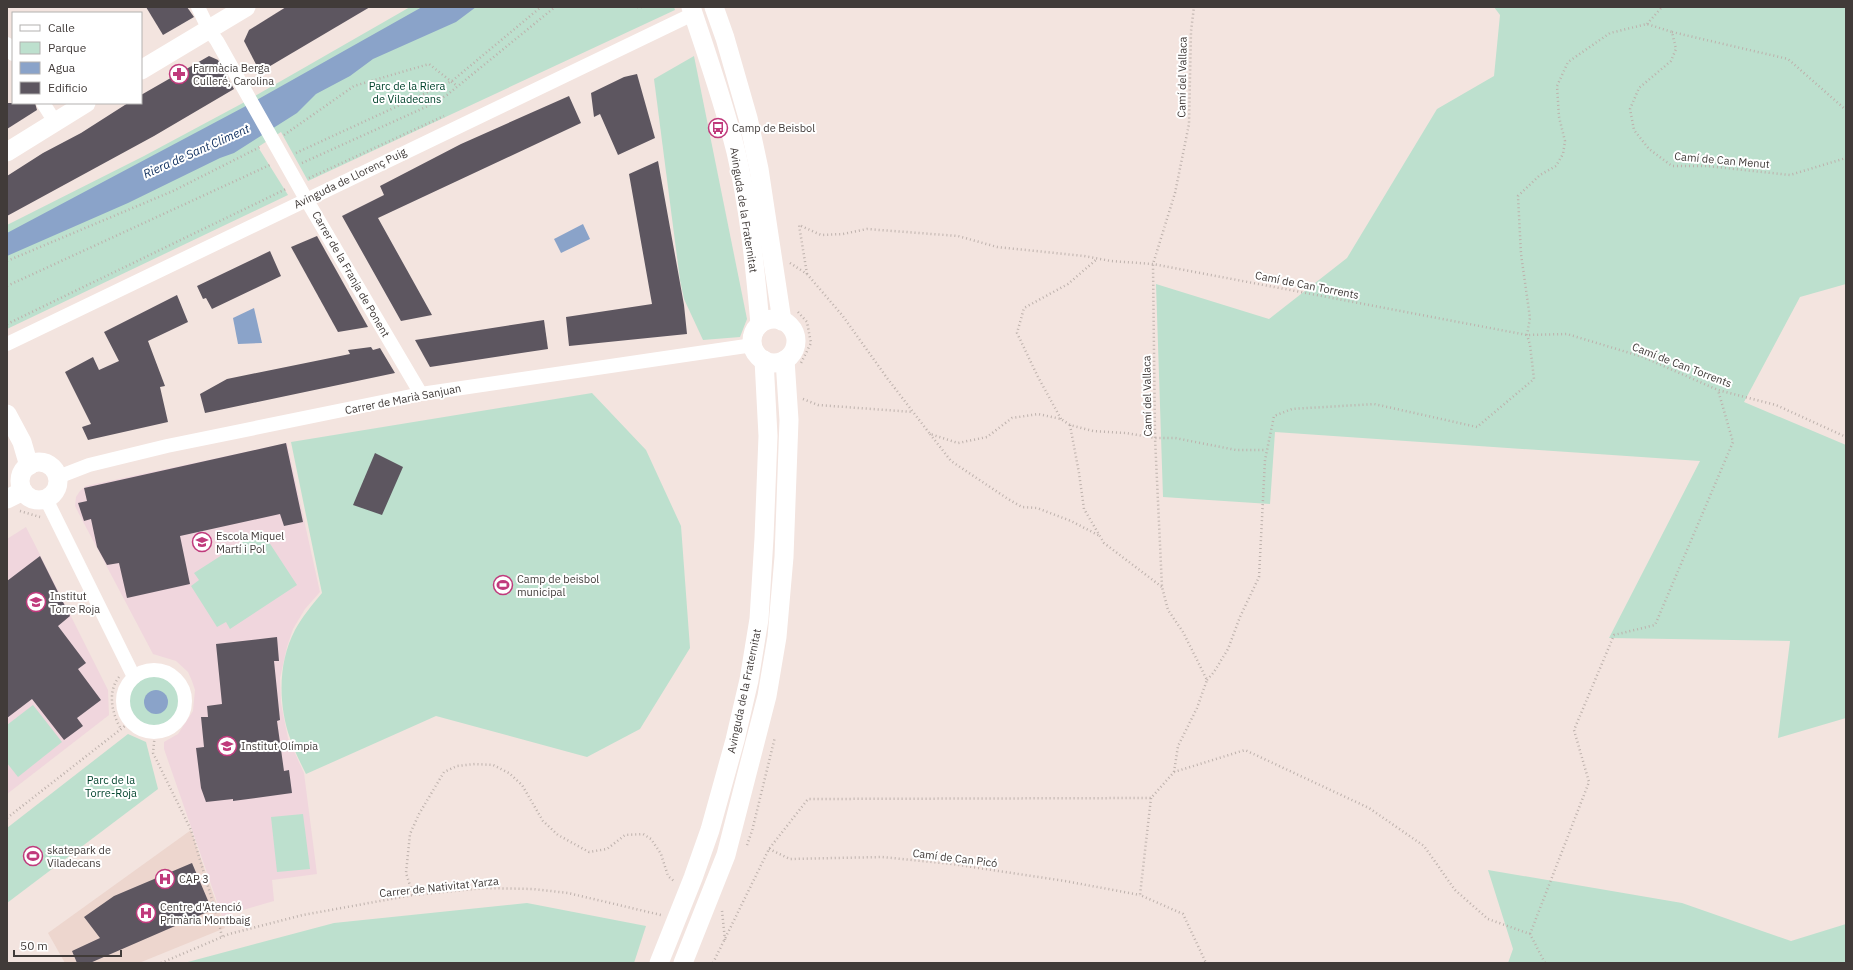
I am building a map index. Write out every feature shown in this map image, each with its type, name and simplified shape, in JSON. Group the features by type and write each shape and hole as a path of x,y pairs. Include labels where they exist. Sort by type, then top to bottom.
{"street":[{"name":"Carrer de la Franja de Ponent","path":"198,7 209,30 217,41 249,98 287,160 306,199 421,394"},
{"path":"142,69 246,7"},
{"name":"Avinguda de la Fraternitat","path":"714,7 725,38 748,118 759,168 782,321"},
{"name":"Avinguda de la Fraternitat","path":"692,11 725,111 736,154 752,246 760,324"},
{"name":"Avinguda de Llorenç Puig","path":"7,344 692,11"},
{"path":"44,104 55,122"},
{"path":"7,152 84,104"},
{"path":"771,319 782,321 791,327 796,339 792,352 791,364 774,363 758,353 753,334 760,324 771,319"},
{"name":"Avinguda de la Fraternitat","path":"658,963 687,894 710,830 735,740 749,680 759,619 768,436 758,353"},
{"name":"Carrer de Marià Sanjuan","path":"58,477 89,465 167,446 421,394 758,353"},
{"name":"Avinguda de la Fraternitat","path":"683,963 726,855 753,754 771,674 779,615 788,485 791,364"},
{"path":"7,414 22,442 29,466"},
{"path":"40,462 46,464 55,471 58,477 58,482 54,492 46,499 36,500 26,495 15,500 22,474 29,466 40,462"},
{"path":"46,499 134,677"},
{"path":"149,671 165,672 174,677 181,685 185,696 185,706 182,717 170,728 155,733 137,728 130,722 125,713 123,704 124,694 134,677 149,671"}],"path":[{"path":"7,286 287,160 452,81 541,7"},
{"path":"287,160 428,106 447,95 555,7"},
{"path":"637,7 644,7"},
{"name":"Camí del Vallaca","path":"1194,7 1191,31 1190,124 1175,193 1153,264 1155,438 1162,587 1168,610 1183,632 1207,680"},
{"path":"1647,24 1662,7"},
{"path":"1174,772 1178,746 1197,708 1207,680 1214,672 1228,649 1240,617 1259,577 1266,450 1274,416 1292,409 1374,404 1477,427 1534,378 1530,345 1527,335 1530,318 1521,254 1518,196 1540,175 1556,166 1563,154 1565,141 1559,117 1557,86 1568,62 1610,33 1647,24 1672,32 1788,59 1846,110"},
{"name":"Camí de Can Menut","path":"1672,32 1676,48 1671,61 1639,88 1630,108 1634,130 1649,149 1672,166 1707,166 1790,174 1846,158"},
{"path":"278,138 354,86 429,64 457,86"},
{"path":"7,261 173,191 264,145"},
{"path":"7,324 298,183"},
{"name":"Camí de Can Torrents","path":"807,274 800,225 821,235 843,234 867,229 958,236 997,247 1153,264 1527,335 1567,334 1643,357 1718,390 1776,405 1846,437"},
{"path":"1097,259 1068,284 1024,308 1017,333 1037,374 1062,419 1070,425 1093,431 1126,433 1155,438 1174,438 1236,450 1266,450"},
{"path":"786,261 807,274 842,315 913,412 951,460 1022,507 1037,508 1071,521 1100,536"},
{"path":"791,364 805,358 811,343 807,322 797,308"},
{"path":"1530,934 1589,782 1574,730 1614,635 1655,625 1733,442 1718,390"},
{"path":"800,395 803,399 818,405 913,412"},
{"path":"930,434 958,443 987,437 1012,418 1038,414 1062,419"},
{"path":"1070,425 1084,509 1104,543 1162,587"},
{"path":"15,500 20,511 43,518"},
{"path":"7,818 130,722"},
{"path":"155,733 153,753 191,830 222,937"},
{"path":"1140,895 1151,798 1174,772 1245,750 1369,808 1424,846 1455,890 1488,919 1530,934 1544,962"},
{"path":"413,895 406,873 410,834 419,814 444,772 457,766 475,764 493,765 509,773 522,785 543,821 558,835 589,852 607,849 625,835 643,834 651,840 661,854 668,876 687,894"},
{"path":"713,963 769,849 808,799 1151,798"},
{"name":"Camí de Can Picó","path":"769,849 790,858 882,857 952,864 1065,881 1140,895 1183,914 1206,963"},
{"name":"Carrer de Nativitat Yarza","path":"161,963 222,937 303,915 413,895 484,888 533,888 568,893 677,918"},
{"path":"722,908 725,940"}],"shaded area":[{"path":"287,443 320,592 305,609 293,629 280,678 281,703 288,738 304,773 317,874 272,880 274,901 222,916 164,749 164,742 178,734 193,711 195,690 192,681 188,672 176,661 153,654 75,506 76,497 86,486"},
{"name":"Institut Torre Roja","path":"26,527 108,690 109,715 7,794 7,539"},
{"name":"CAP 3","path":"191,830 225,928 139,963 65,963 48,933"}],"green space":[{"name":"Parc de la Riera de Viladecans","path":"410,7 674,7 675,10 308,181 281,132 258,147 288,195 7,329 7,225 144,156 241,104"},
{"path":"1494,7 1846,7 1846,284 1800,297 1744,402 1846,445 1846,718 1778,738 1790,641 1609,638 1700,461 1275,432 1270,504 1163,497 1156,284 1269,319 1347,258 1437,109 1494,76 1500,15"},
{"path":"694,56 747,319 740,337 703,340 684,299 680,280 654,79"},
{"name":"Camp de beisbol municipal","path":"592,393 646,450 681,526 690,648 640,729 587,757 436,716 306,774 293,747 286,725 282,697 283,669 289,642 295,630 322,593 291,442"},
{"path":"261,530 297,585 230,629 226,622 217,627 191,586 199,580 194,573"},
{"path":"155,675 165,677 174,683 180,692 182,702 180,712 174,721 165,727 155,729 145,727 136,721 130,712 128,702 130,692 136,683 145,677"},
{"path":"33,705 62,742 18,777 7,763 7,725"},
{"name":"Parc de la Torre-Roja","path":"128,734 146,742 158,789 7,903 7,828"},
{"path":"303,814 310,869 277,872 271,817"},
{"path":"1488,870 1682,903 1791,941 1846,924 1846,963 1508,963 1513,949"},
{"path":"527,903 646,926 634,963 184,963 334,923"}],"water":[{"name":"Riera de Sant Climent","path":"422,7 476,7 456,22 373,59 350,76 316,94 297,113 234,153 220,158 128,203 7,256 7,233 244,107"},
{"path":"583,224 590,239 561,253 554,239"},
{"path":"254,308 262,343 238,344 233,318"},
{"path":"156,690 161,691 167,697 167,707 161,713 156,714 151,713 145,707 144,702 145,697 151,691"}],"building":[{"path":"146,7 187,7 194,17 163,35"},
{"path":"286,7 370,7 260,72 244,41 249,30"},
{"path":"209,56 218,60 234,89 154,136 7,216 7,176 43,153 81,133 126,104 142,104 142,94"},
{"path":"637,74 655,138 618,155 600,114 594,117 591,93 624,77"},
{"path":"569,96 581,123 378,218 432,315 401,321 342,216 384,195 380,186 461,144"},
{"path":"7,103 35,104 37,110 7,129"},
{"path":"658,161 684,305 687,334 569,346 566,317 652,304 629,174"},
{"path":"317,236 368,327 338,332 291,247"},
{"path":"270,251 281,276 212,309 206,298 203,299 197,286"},
{"path":"177,295 188,322 148,341 165,386 160,387 168,422 88,440 82,427 91,424 65,372 93,357 99,370 119,361 104,332"},
{"path":"544,320 548,349 430,367 415,340"},
{"path":"371,347 373,350 380,348 395,373 205,413 200,394 227,379 350,354 348,350"},
{"path":"286,443 303,522 284,526 280,514 180,536 190,584 127,598 119,563 107,565 97,547 91,519 84,521 78,503 87,501 84,488"},
{"path":"375,453 403,467 382,515 353,505"},
{"name":"Institut Torre Roja","path":"40,556 70,616 58,626 86,663 78,669 101,700 77,718 83,726 64,740 32,699 7,718 7,581"},
{"path":"277,637 279,661 274,661 280,720 277,721 284,771 289,770 292,793 233,801 233,799 206,802 201,788 196,748 204,747 201,717 208,717 207,706 222,704 216,644"},
{"name":"Centre d'Atenció Primària Montbaig","path":"192,863 212,910 90,963 77,963 72,951 100,938 84,917 114,896"}],"place":[{"name":"Farmàcia Berga Culleré, Carolina","path":"179,74"},
{"name":"Camp de Beisbol","path":"718,128"},
{"name":"Escola Miquel Martí i Pol","path":"202,542"},
{"name":"Camp de beisbol municipal","path":"503,585"},
{"name":"Institut Torre Roja","path":"36,602"},
{"name":"Institut Olímpia","path":"227,746"},
{"name":"skatepark de Viladecans","path":"33,856"},
{"name":"CAP 3","path":"165,879"},
{"name":"Centre d'Atenció Primària Montbaig","path":"146,913"}]}
